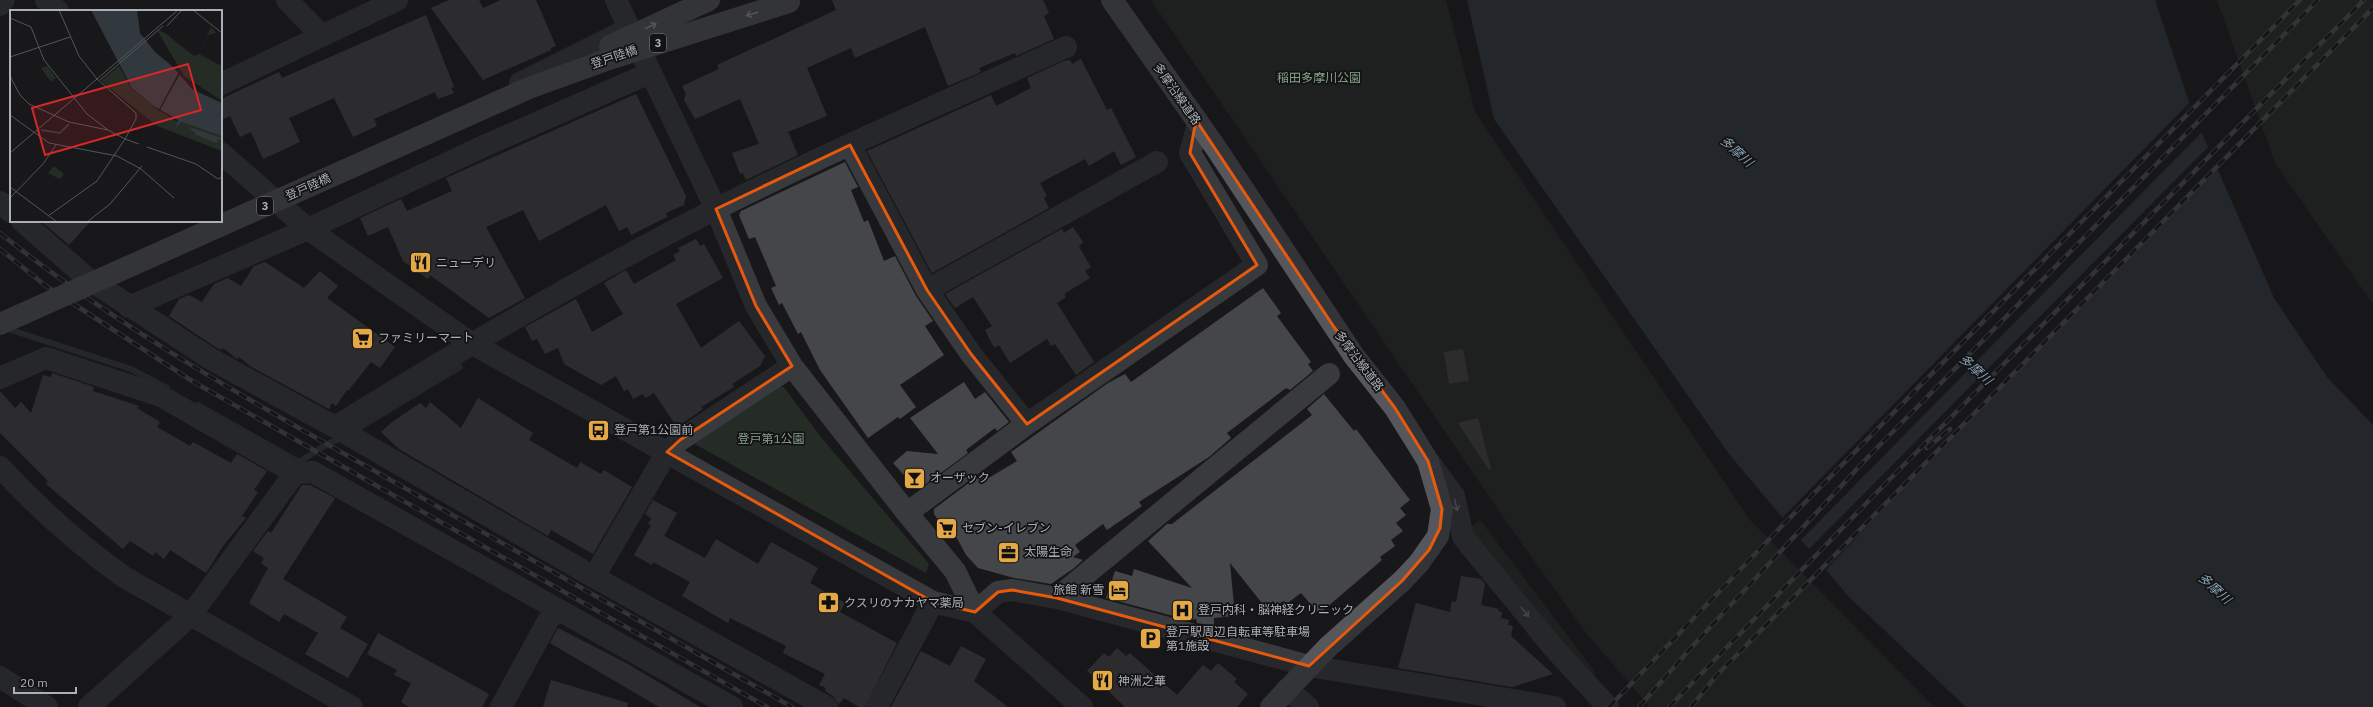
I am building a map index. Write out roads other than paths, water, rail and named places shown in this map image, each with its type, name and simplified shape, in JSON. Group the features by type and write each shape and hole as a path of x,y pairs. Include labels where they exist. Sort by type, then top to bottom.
{"main road":[{"name":"登戸陸橋","path":"0,324 529,88 597,52 709,0"},
{"name":"登戸陸橋","path":"529,88 609,59 792,0"},
{"name":"多摩沿線道路","path":"1112,0 1196,120 1334,327 1395,408 1428,461 1442,509 1440,528 1433,543 1402,581 1309,666 1286,689 1271,707"}],"street":[{"path":"0,5 4,0"},
{"path":"46,0 57,10"},
{"path":"287,0 322,36"},
{"path":"222,84 397,0"},
{"path":"616,0 716,209 756,306 792,366 907,513 955,571 975,612 1082,707"},
{"path":"222,220 273,198 532,77 629,28"},
{"path":"344,432 472,343 579,281 716,209 850,145 1066,47"},
{"path":"129,306 308,229 484,146 650,73"},
{"path":"907,513 1027,424 1257,265 1190,153 1197,128 1196,120"},
{"path":"850,145 926,290 971,354 1027,424"},
{"path":"222,154 308,229 472,343 933,602 975,612"},
{"path":"926,290 1157,162"},
{"path":"0,202 10,211"},
{"path":"23,222 87,278 210,358 344,432 594,577 827,707"},
{"path":"87,278 215,222"},
{"path":"0,378 46,358 161,396 295,473 313,472 732,707"},
{"path":"594,577 667,452 680,440 792,366"},
{"path":"1057,598 1329,374"},
{"path":"1428,461 1454,496 1463,537 1553,647 1608,707"},
{"path":"0,467 48,516 99,559 124,577 352,707"},
{"path":"89,707 190,616 295,473"},
{"path":"975,612 998,592 1012,590 1057,598 1309,666 1554,707"},
{"path":"877,707 933,602"},
{"path":"501,707 555,608"},
{"path":"0,677 47,707"},
{"path":"1286,689 1308,707"}],"water":[{"name":"多摩川","path":"1467,0 2155,0 2192,111 2274,298 2327,377 2373,425 2373,707 1966,707 1848,596 1729,454 1494,119"}],"waterway":[{"path":"5,328 131,369 167,388"},
{"path":"352,432 460,367"},
{"path":"198,405 299,462 329,443 343,438"}],"railway":[{"path":"1609,707 1778,530 2300,0"},
{"path":"1639,707 1689,650 1869,456 2318,0"},
{"path":"1669,707 1886,483 2364,0"},
{"path":"1691,707 1716,676 2373,8"},
{"path":"0,233 90,300 137,331 233,390 792,707"},
{"path":"0,249 46,286 192,381 767,707"},
{"path":"1927,448 1950,429"}],"place":[{"name":"ニューデリ","path":"421,263"},
{"name":"ファミリーマート","path":"362,338"},
{"name":"登戸第1公園前","path":"599,430"},
{"name":"オーザック","path":"915,478"},
{"name":"セブン-イレブン","path":"947,528"},
{"name":"太陽生命","path":"1009,552"},
{"name":"旅館 新雪","path":"1119,590"},
{"name":"クスリのナカヤマ薬局","path":"828,603"},
{"name":"登戸内科・脳神経クリニック","path":"1183,610"},
{"name":"登戸駅周辺自転車等駐車場 第1施設","path":"1151,639"},
{"name":"神洲之華","path":"1103,681"}],"park label":[{"name":"稲田多摩川公園","path":"1319,78"},
{"name":"登戸第1公園","path":"771,439"}]}
